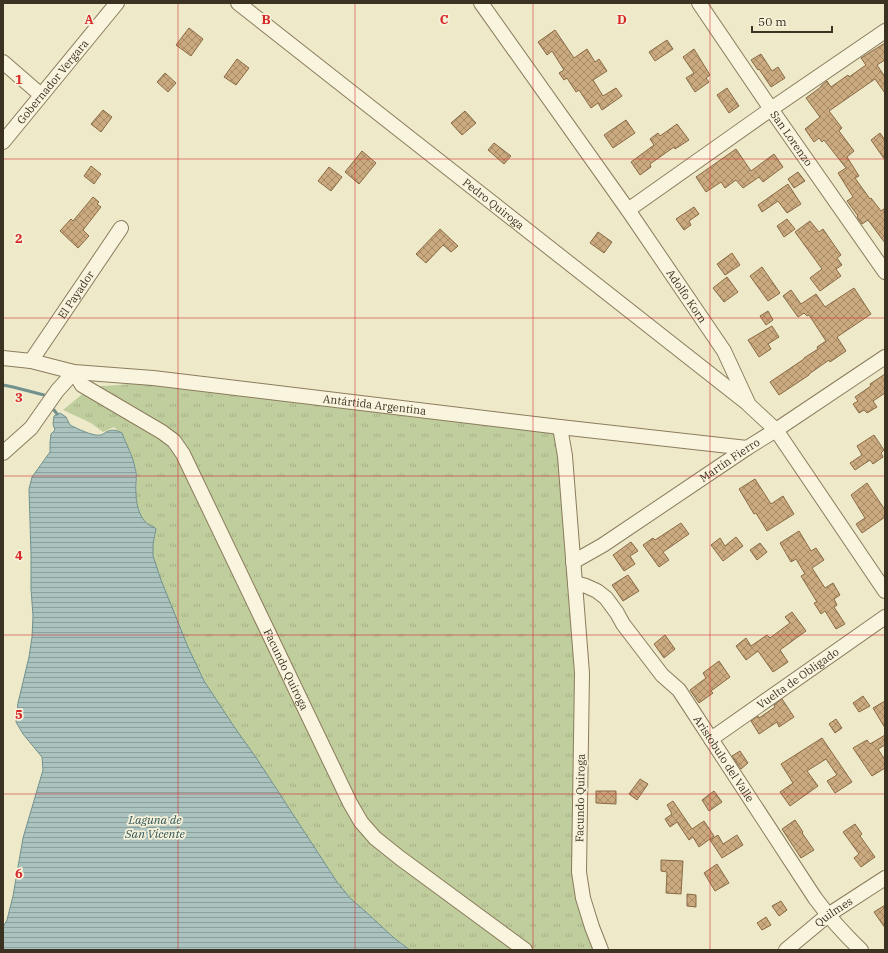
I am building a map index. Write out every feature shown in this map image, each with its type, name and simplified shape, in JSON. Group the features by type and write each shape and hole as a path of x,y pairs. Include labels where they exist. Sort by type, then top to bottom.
{"street":[{"name":"Gobernador Vergara","path":"3,142 117,3"},
{"name":"Pedro Quiroga","path":"238,3 749,405"},
{"name":"Adolfo Korn","path":"481,3 483,8 628,210 724,351 749,405 776,430 885,592"},
{"name":"San Lorenzo","path":"699,3 885,272"},
{"path":"628,210 885,31"},
{"path":"3,62 41,95"},
{"name":"El Payador","path":"31,361 121,228"},
{"name":"Martín Fierro","path":"573,562 603,545 885,357"},
{"name":"Antártida Argentina","path":"3,358 31,361 74,372 154,378 747,448"},
{"path":"3,453 31,428 57,391 74,372"},
{"name":"Facundo Quiroga","path":"74,372 82,385 162,432 174,441 183,454 350,803 361,822 375,838 400,858 525,950"},
{"name":"Facundo Quiroga","path":"560,427 565,456 582,673 579,872 583,898 601,950"},
{"name":"Aristobulo del Valle","path":"575,583 597,591 606,598 623,624 662,675 680,690 711,740 815,898 846,936 861,950"},
{"name":"Vuelta de Obligado","path":"711,740 885,617"},
{"name":"Quilmes","path":"786,950 828,915 885,878"}],"green space":[{"path":"154,384 560,427 573,562 579,872 601,950 410,950 394,938 350,898 337,882 204,681 188,647 153,556 153,544 156,532 154,527 146,522 138,509 136,498 136,471 123,436 114,427 103,432 91,423 63,410 91,387"}],"water":[{"name":"Laguna de San Vicente","path":"60,413 66,417 70,425 90,434 101,435 112,430 122,433 133,459 136,471 136,498 138,509 146,522 156,529 153,544 153,556 188,647 204,681 337,882 350,898 394,938 410,950 3,950 3,927 7,920 13,896 23,838 43,770 42,757 23,734 16,722 18,703 29,657 32,637 33,616 29,489 32,477 50,452 51,434 55,430 53,424 54,416"}],"building":[{"path":"189,28 203,39 191,56 176,45"},
{"path":"555,30 574,58 587,49 595,62 599,59 607,71 593,80 603,96 616,88 622,96 602,110 598,103 591,108 579,90 576,92 567,78 564,80 559,73 564,70 552,51 547,55 538,42"},
{"path":"667,40 673,49 655,61 649,52"},
{"path":"885,43 885,60 877,65 885,77 885,93 875,79 829,111 842,128 839,131 854,151 847,157 859,176 855,178 870,199 871,198 881,211 885,208 885,243 868,220 862,224 847,201 853,197 838,173 846,168 824,140 822,142 819,138 814,142 805,129 820,117 806,98 827,81 831,87 848,75 849,77 866,65 861,58"},
{"path":"694,49 710,75 706,78 709,82 695,92 686,78 694,73 683,57"},
{"path":"761,54 772,71 778,67 785,78 771,87 751,60"},
{"path":"237,59 249,68 236,85 224,77"},
{"path":"165,73 176,83 168,92 157,82"},
{"path":"727,88 739,106 729,113 717,95"},
{"path":"103,110 112,117 101,132 91,124"},
{"path":"465,111 476,123 462,135 451,123"},
{"path":"626,120 635,133 613,148 604,135"},
{"path":"677,124 689,140 675,149 674,147 650,164 651,167 640,175 631,162 654,145 650,139 658,133 660,136"},
{"path":"880,133 885,140 885,160 871,140"},
{"path":"494,143 511,156 504,164 488,150"},
{"path":"736,149 751,171 774,154 783,167 763,182 759,177 743,188 736,180 725,188 721,182 706,192 696,177"},
{"path":"362,151 376,163 359,184 345,172"},
{"path":"91,166 101,174 94,184 84,176"},
{"path":"329,167 342,177 331,191 318,181"},
{"path":"798,172 805,181 794,188 788,179"},
{"path":"788,184 801,204 787,213 778,201 762,212 758,205"},
{"path":"93,197 99,202 97,204 101,207 83,230 89,236 78,248 60,231 71,219 73,221"},
{"path":"694,207 699,214 689,221 691,225 684,230 676,219"},
{"path":"787,219 795,229 784,237 777,226"},
{"path":"810,221 819,232 823,229 841,255 837,258 842,265 836,269 841,276 820,291 810,278 822,269 795,232"},
{"path":"440,229 458,246 451,252 443,245 426,263 416,254"},
{"path":"598,232 612,242 604,253 590,243"},
{"path":"732,253 740,265 725,275 717,264"},
{"path":"762,267 780,293 768,301 750,276"},
{"path":"727,277 738,292 724,302 713,288"},
{"path":"854,288 871,314 837,337 846,351 830,362 829,360 779,395 770,382 818,349 817,347 826,341 809,315 807,316 804,313 798,317 783,296 791,290 801,304 816,294 825,307"},
{"path":"768,311 773,320 766,325 760,316"},
{"path":"772,326 779,337 768,344 771,349 759,357 748,340"},
{"path":"885,374 885,393 873,401 877,407 867,413 864,410 859,413 853,404 858,401 855,397"},
{"path":"874,435 884,450 881,453 883,457 873,464 870,460 855,470 850,463 862,455 857,446"},
{"path":"755,479 771,504 783,496 794,514 767,531 756,513 754,514 739,489"},
{"path":"867,483 885,510 885,517 862,533 856,524 865,518 851,495"},
{"path":"681,523 689,534 663,552 669,560 659,567 643,545 653,538 655,540"},
{"path":"799,531 811,551 816,548 824,560 812,568 825,588 833,583 840,595 834,599 837,605 834,607 845,624 836,629 825,611 821,614 814,603 817,602 801,576 805,574 796,559 791,562 780,543"},
{"path":"736,537 743,546 723,561 711,545 720,538 725,546"},
{"path":"631,542 638,551 630,556 635,564 624,571 613,555"},
{"path":"760,543 767,552 757,560 750,550"},
{"path":"628,575 639,591 623,601 612,585"},
{"path":"792,612 806,631 780,650 788,662 773,672 758,651 746,660 736,646 746,638 751,646 767,635 770,638 790,623 785,617"},
{"path":"665,635 675,649 664,658 654,644"},
{"path":"719,661 730,677 711,691 713,693 699,703 690,690 706,678 703,673"},
{"path":"863,696 870,706 859,712 853,703"},
{"path":"782,699 794,717 779,727 777,722 759,734 751,721 758,716 759,718 775,707 774,705"},
{"path":"885,701 885,728 873,708"},
{"path":"836,719 842,728 835,733 829,724"},
{"path":"885,735 885,745 878,749 885,760 885,768 872,776 853,748 867,740 870,744"},
{"path":"822,738 852,782 835,793 827,781 837,775 826,759 807,771 818,786 790,806 780,792 793,783 781,764"},
{"path":"740,751 748,763 741,769 732,756"},
{"path":"640,779 648,784 637,800 629,794"},
{"path":"596,791 616,791 616,804 596,803"},
{"path":"714,791 722,802 709,811 702,800"},
{"path":"673,801 692,829 704,821 714,836 699,847 693,837 689,840 677,822 670,827 665,819 672,814 667,805"},
{"path":"795,820 814,850 801,858 782,829"},
{"path":"855,824 862,834 860,836 875,857 861,867 854,858 859,854 843,832"},
{"path":"718,835 723,844 737,835 743,845 722,858 710,840"},
{"path":"661,860 683,861 681,894 666,893 667,872 661,871"},
{"path":"717,864 729,883 715,891 704,873"},
{"path":"687,894 696,895 696,907 687,906"},
{"path":"781,901 787,910 779,916 772,906"},
{"path":"885,905 885,928 874,912"},
{"path":"766,917 771,925 762,930 757,923"}],"waterway":[{"path":"3,385 44,395"},
{"path":"54,410 57,414"}]}
